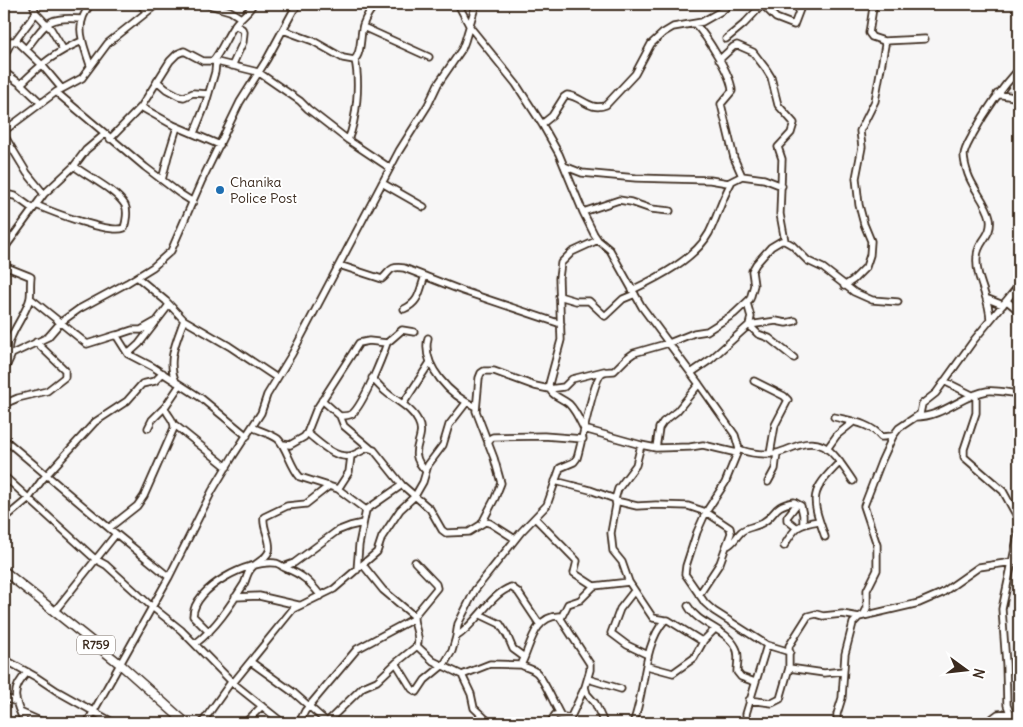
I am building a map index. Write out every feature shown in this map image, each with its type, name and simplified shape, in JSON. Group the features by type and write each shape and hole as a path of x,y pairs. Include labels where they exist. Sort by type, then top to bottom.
{"main road":[{"name":"R759","path":"4,571 120,664 186,723"}],"street":[{"path":"34,4 36,13 56,37 63,49"},
{"path":"90,65 82,41 81,19 91,4"},
{"path":"140,4 146,11"},
{"path":"4,131 59,90 77,82 108,42 157,4"},
{"path":"206,4 224,8 241,18"},
{"path":"194,133 205,106 215,72 214,62 235,25 249,11 253,4"},
{"path":"4,371 12,354 48,338 61,322 79,309 105,296 153,267 171,251 202,180 240,102 296,7 289,4"},
{"path":"348,140 355,117 358,74 356,60 363,27 369,12 376,4"},
{"path":"458,4 462,15 470,27 516,84 560,154 583,212 598,240 610,250 642,307 735,435 738,451 725,483 706,512 697,532 686,566 686,574 705,603 714,611 767,645 790,652"},
{"path":"87,723 169,577 226,466 252,427 390,168 428,105 438,84 462,49 476,4"},
{"path":"542,124 552,116 567,95 590,105 600,107 606,105 635,74 651,44 663,33 673,27 695,24 707,19 729,4"},
{"path":"726,39 744,24 762,4 776,18 794,25 802,4"},
{"path":"875,4 869,33 872,37 884,41 925,39"},
{"path":"4,56 10,43 15,41 36,13"},
{"path":"26,49 45,24 58,18 81,19"},
{"path":"695,24 711,45 732,85 732,91 721,104 734,158 742,176"},
{"path":"232,66 244,36 242,29 235,25"},
{"path":"363,27 429,57"},
{"path":"283,30 312,41 343,58 356,60"},
{"path":"15,41 41,64 59,90 108,136 162,180 193,202"},
{"path":"20,84 41,64 63,49 82,41"},
{"path":"844,286 853,280 866,266 870,255 871,241 859,204 856,178 862,147 860,130 878,92 884,41"},
{"path":"719,60 737,45 753,52 771,76 778,105 794,123 791,133 778,147 782,158 780,214 785,241"},
{"path":"5,245 44,194 74,166 86,150 108,136 141,107 170,61 180,52 186,51 203,60 258,72 300,101 348,140 390,168"},
{"path":"990,320 988,299 978,276 976,255 988,235 990,220 988,212 968,176 964,154 997,94 1019,68"},
{"path":"4,72 41,103"},
{"path":"157,81 166,89 179,96 184,97 193,93 208,94"},
{"path":"997,94 1019,98"},
{"path":"141,107 177,127 220,145"},
{"path":"162,180 177,127"},
{"path":"4,135 27,174 44,194"},
{"path":"4,194 14,196 35,207 77,220 115,229 124,228 126,209 123,203 113,193 74,166"},
{"path":"564,166 582,174 591,175 710,180 730,183"},
{"path":"559,296 576,301 589,301 606,316 633,292 660,277 683,260 706,238 730,183 742,176 764,179 782,186"},
{"path":"382,183 424,208"},
{"path":"583,212 619,200 651,209 670,211"},
{"path":"598,240 572,252 561,263 559,278 561,340 549,384 549,389 552,393 570,405 584,429 656,448 703,445 738,451 773,453 808,443 822,445 840,462 853,481"},
{"path":"322,400 340,416 344,426 370,448 402,485 430,509 442,530 446,533 469,532 482,523 501,484 476,407 479,378 484,371 494,371 535,386 549,389 564,387 572,379 614,371 634,353 670,344 694,333 715,327 747,303 753,290 752,271 756,264 776,243 785,241 792,245 808,261 822,268 844,286 872,300 898,302"},
{"path":"339,265 382,279 390,269 396,267 561,324"},
{"path":"4,266 31,278 30,298 12,338 8,352 10,360"},
{"path":"404,308 417,300 425,276"},
{"path":"136,277 155,291 184,320 229,346 277,378"},
{"path":"837,723 837,714 842,698 845,654 853,624 864,614 867,590 876,570 877,545 864,506 886,448 899,428 920,414 922,404 936,393 990,320 1019,285"},
{"path":"30,298 87,344 112,335 117,336 132,330 141,330 157,321"},
{"path":"988,299 1005,303 1019,311"},
{"path":"747,303 751,317 749,325"},
{"path":"128,354 139,344 169,304"},
{"path":"178,384 172,375 171,365 174,347 184,320"},
{"path":"691,373 710,360 749,325 776,321 786,323 795,321"},
{"path":"749,325 758,334 769,338 794,358"},
{"path":"340,416 348,416 353,413 364,397 387,343 402,330 414,332"},
{"path":"117,336 128,354 163,373 204,400 247,436"},
{"path":"428,338 425,348 429,364 443,382 466,403 476,407"},
{"path":"4,404 18,398 47,391 65,377 65,370 36,342"},
{"path":"282,444 290,444 304,437 316,410 359,342 387,343"},
{"path":"403,404 429,364"},
{"path":"396,663 412,689 417,692 425,680 442,666 452,651 458,624 475,590 515,539 547,505 560,468 574,462 583,439 584,429 598,381 604,372"},
{"path":"4,519 29,498 94,422 127,401 142,384 155,381 163,373"},
{"path":"372,378 387,393 403,404 418,421 421,435 416,446 416,452 420,465 426,471"},
{"path":"754,380 788,400 772,434 775,469 768,482"},
{"path":"944,381 974,395"},
{"path":"148,428 152,420 165,407 178,384"},
{"path":"656,448 659,428 662,422 677,411 699,384"},
{"path":"916,417 935,414 974,395 988,391 1019,394"},
{"path":"974,395 976,413 964,449 964,457 1004,491 1019,520"},
{"path":"202,723 232,682 282,621 298,605 334,589 377,552 382,537 400,510 415,496 423,482 431,460 442,445 449,425 466,403"},
{"path":"165,407 175,425 226,466"},
{"path":"834,417 852,423 864,424 881,437 893,436"},
{"path":"827,449 837,435 852,423"},
{"path":"108,528 125,517 141,500 170,440 175,425"},
{"path":"252,427 278,439 300,477 338,489 366,510"},
{"path":"307,433 326,448 342,455 351,456 370,448"},
{"path":"488,444 493,437 544,436 583,439"},
{"path":"4,439 108,528 169,577"},
{"path":"641,445 636,466 618,489 615,500 611,532 613,551 622,562 634,591 653,618 668,620 700,640 704,640"},
{"path":"338,489 349,472 351,456"},
{"path":"825,537 819,521 815,494 818,487 840,462"},
{"path":"4,476 95,559 106,565 180,630 232,682 283,723"},
{"path":"555,481 590,490 637,506 688,506 706,512 730,528 732,533 720,563 700,595"},
{"path":"357,570 362,523 366,510 402,485"},
{"path":"195,644 210,632 245,582 250,570 266,556 269,550 269,541 264,517 287,506 306,504 329,486"},
{"path":"727,546 743,531 764,522 776,508 792,503 797,504 803,510 803,523"},
{"path":"797,504 787,517 787,520 797,528"},
{"path":"535,518 577,561 574,573 594,586"},
{"path":"784,546 803,523 819,521"},
{"path":"283,566 294,563 337,531 362,523"},
{"path":"482,523 490,523 515,539"},
{"path":"1010,713 1006,705 1006,664 1002,608 1019,530"},
{"path":"54,612 116,534"},
{"path":"749,700 772,703 780,699 789,668 790,646 808,616 816,614 823,616 842,614 859,617 919,603 942,593 979,566 1019,561"},
{"path":"299,723 305,711 357,649 414,618 437,588 436,584 416,562"},
{"path":"210,632 193,616 197,602 209,590 238,570 256,564 275,563 301,574 308,579 321,596"},
{"path":"250,662 310,706 327,723 363,688 377,681 417,646 418,635 414,618 383,590 363,565"},
{"path":"561,618 568,604 580,600 594,586 629,582"},
{"path":"456,637 466,631 497,596 504,590 513,588 518,592 540,625"},
{"path":"634,591 620,609 611,633 627,645 648,655"},
{"path":"235,597 259,596 298,605"},
{"path":"688,606 692,613 716,629 736,647 738,655 737,672 739,676 755,682"},
{"path":"481,614 500,624 507,634 513,649 524,657"},
{"path":"522,665 529,643 540,625 556,616 561,618 587,658 590,670 588,679 569,721 555,715 550,723"},
{"path":"633,723 639,708 648,655 660,625 665,620"},
{"path":"647,666 673,673 694,658 704,640 716,629"},
{"path":"748,723 746,714 749,700 767,645"},
{"path":"417,646 433,661 462,675 471,694 474,708 490,723"},
{"path":"4,658 114,723"},
{"path":"462,675 490,664 522,665 536,672 542,678 561,716"},
{"path":"789,668 824,673 843,671"},
{"path":"25,723 14,696 17,684 28,672"},
{"path":"588,679 621,689"},
{"path":"585,688 587,694 595,703 604,723"},
{"path":"4,698 17,702"},
{"path":"245,723 262,706"},
{"path":"20,712 45,723"},
{"path":"986,723 998,714 1019,714"}],"place":[{"name":"Chanika Police Post","path":"220,190"}]}
